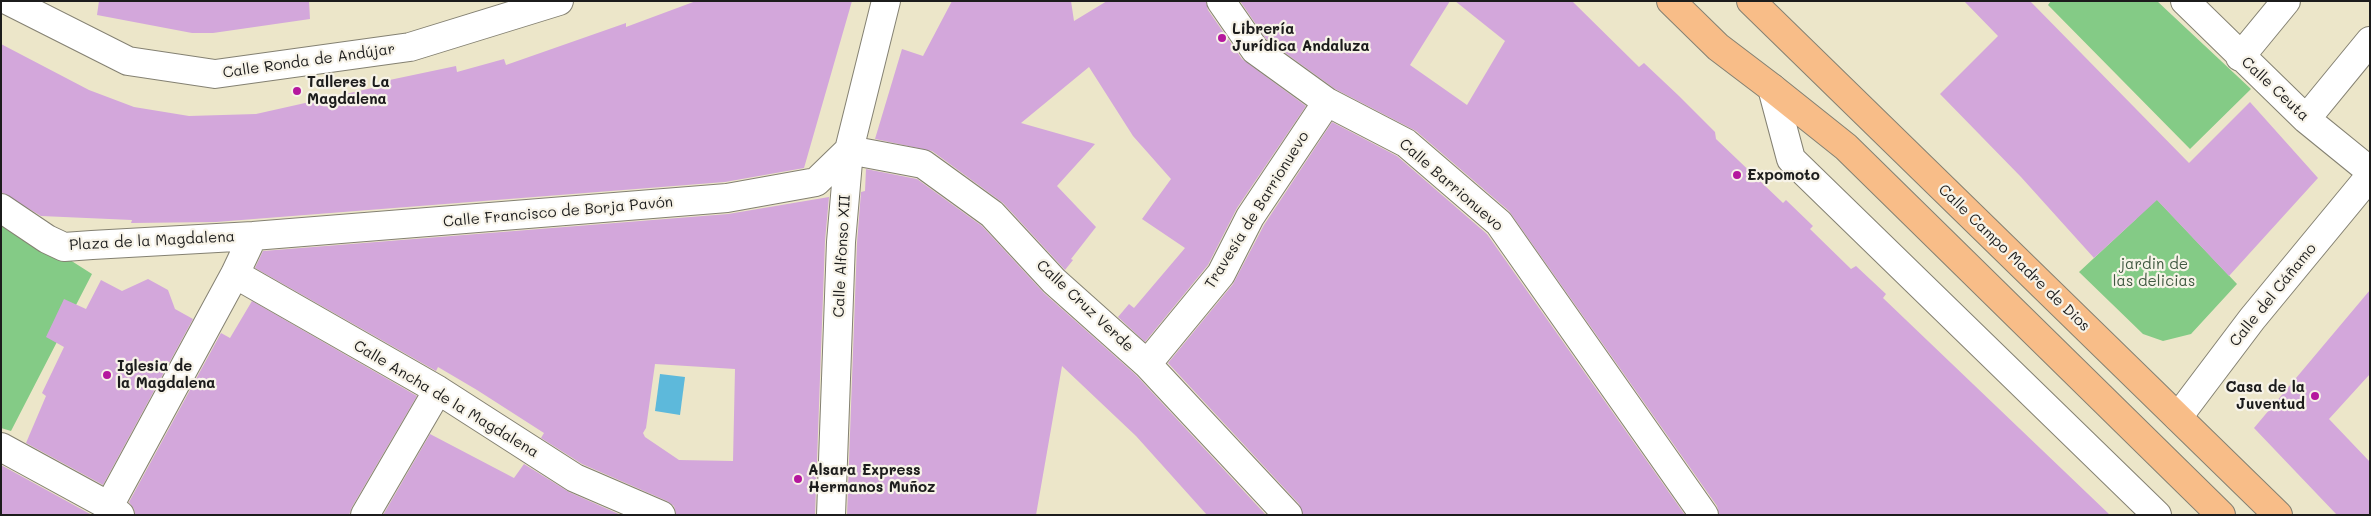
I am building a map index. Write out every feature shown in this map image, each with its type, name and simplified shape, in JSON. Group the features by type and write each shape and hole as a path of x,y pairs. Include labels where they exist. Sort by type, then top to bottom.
{"main road":[{"path":"1671,1 1718,48 1846,147 2221,515"},
{"name":"Calle Campo Madre de Dios","path":"1751,1 2278,515"}],"street":[{"name":"Calle Ronda de Andújar","path":"9,1 128,61 216,74 410,47 559,1"},
{"name":"Calle Alfonso XII","path":"831,515 841,242 849,150 886,1"},
{"name":"Calle Barrionuevo","path":"1221,1 1255,50 1327,102 1406,143 1499,223 1704,515"},
{"name":"Calle Ceuta","path":"2185,1 2240,57 2306,119 2370,171"},
{"path":"2240,57 2286,1"},
{"path":"2306,119 2370,41"},
{"path":"1772,88 1791,159 2157,515"},
{"name":"Travesía de Barrionuevo","path":"1147,364 1221,274 1250,216 1327,102"},
{"name":"Calle Francisco de Borja Pavón","path":"253,236 727,198 816,182 849,150"},
{"name":"Calle Cruz Verde","path":"849,150 923,164 992,214 1054,281 1147,364 1288,515"},
{"name":"Calle del Cáñamo","path":"2178,417 2252,319 2370,176"},
{"name":"Plaza de la Magdalena","path":"1,208 47,239 64,247 253,236"},
{"path":"1,446 114,510 253,236"},
{"name":"Calle Ancha de la Magdalena","path":"235,274 438,390 575,478 661,515"},
{"path":"365,515 438,390"}],"green space":[{"path":"2051,1 2157,1 2251,89 2190,149 2048,5"},
{"name":"jardin de las delicias","path":"2145,187 2237,284 2191,334 2163,341 2143,334 2079,272 2136,219"},
{"path":"1,216 92,274 11,431 1,428"}],"water":[{"path":"660,374 685,377 680,415 655,411"}],"building":[{"path":"99,1 309,1 310,19 213,33 192,33 97,15"},
{"path":"696,1 852,1 804,168 725,182 216,222 131,223 132,220 41,216 1,192 1,44 89,90 134,107 189,116 256,114 381,86 380,82 456,66 457,72 504,59 506,65 626,23 626,27"},
{"path":"952,1 1071,1 1074,21 1107,1 1206,1 1208,10 1242,59 1306,106 1237,208 1208,265 1145,342 1118,317 1129,304 1134,308 1185,248 1142,219 1171,179 1133,136 1089,67 1021,123 1095,144 1057,186 1096,227 1071,259 1073,260 1065,270 1003,203 932,151 875,139 902,49 923,56"},
{"path":"1240,1 1450,1 1410,65 1467,105 1505,41 1455,1 1572,1 1639,67 1644,63 1679,96 1715,132 1716,139 1783,203 1786,200 1813,226 1810,229 1851,269 1856,266 1886,294 1883,298 2110,515 1719,515 1717,506 1509,211 1416,131 1335,89 1266,39"},
{"path":"1964,1 2030,1 2189,163 2250,102 2318,178 2229,276 2157,200 2094,258 2021,177 1940,94 1998,36"},
{"path":"1332,122 1397,156 1487,234 1685,515 1303,515 1299,504 1168,363 1233,284 1264,225"},
{"path":"866,169 917,179 982,226 1044,293 1136,375 1266,515 1207,515 1136,436 1062,366 1036,515 847,515 857,243 861,192 865,191"},
{"path":"829,197 825,241 815,515 676,515 674,506 667,501 582,464 541,438 544,433 477,390 438,367 436,371 255,268 263,251 728,214","holes":["655,364 735,369 733,461 679,460 645,437 643,433 646,428"]},
{"name":"Iglesia de la Magdalena","path":"148,279 168,290 175,309 193,319 103,485 26,443 46,396 42,393 64,347 46,337 64,299 86,309 101,280 122,291"},
{"name":"Casa de la Juventud","path":"2370,290 2370,374 2329,419 2370,462 2370,515 2337,515 2254,428"},
{"path":"252,301 417,396 349,515 135,515 134,509 129,502 221,333 230,338"},
{"path":"430,434 514,478 524,464 569,492 621,515 383,515"},
{"path":"1,465 92,515 1,515"}],"place":[{"name":"Librería Jurídica Andaluza","path":"1222,38"},
{"name":"Talleres La Magdalena","path":"297,91"},
{"name":"Expomoto","path":"1737,175"},
{"name":"Iglesia de la Magdalena","path":"107,375"},
{"name":"Casa de la Juventud","path":"2315,396"},
{"name":"Alsara Express Hermanos Muñoz","path":"798,479"}]}
